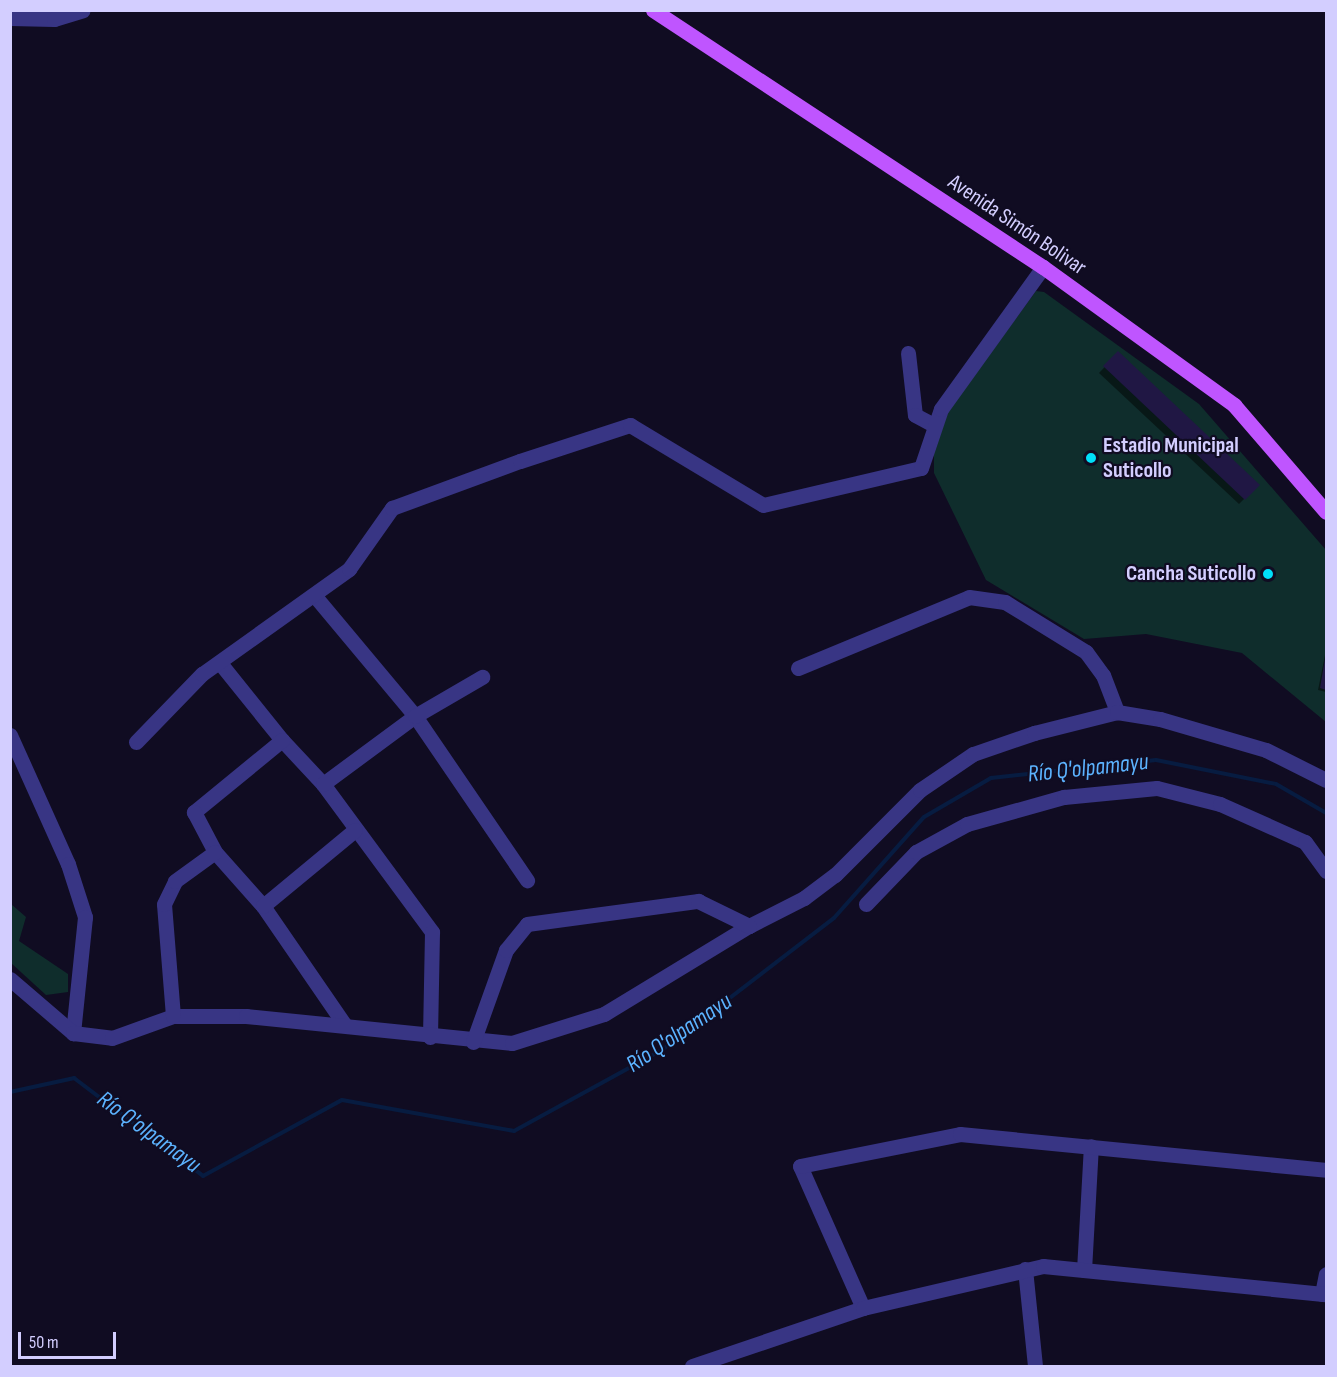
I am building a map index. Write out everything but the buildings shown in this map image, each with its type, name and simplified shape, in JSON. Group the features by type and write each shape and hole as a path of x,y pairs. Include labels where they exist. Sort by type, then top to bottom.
{"main road":[{"name":"Avenida Simón Bolivar","path":"653,10 1042,267 1234,405 1326,512"}],"street":[{"path":"10,18 54,20 83,10"},
{"path":"136,742 202,674 349,569 392,508 630,425 763,505 921,468 941,410 1042,267"},
{"path":"908,353 915,416 934,425"},
{"path":"314,595 415,716 527,880"},
{"path":"798,668 969,597 1005,602 1086,652 1103,675 1117,712"},
{"path":"220,663 282,740 322,784 432,932 430,1037"},
{"path":"322,784 415,716 482,677"},
{"path":"10,979 73,1033 112,1038 173,1016 344,1024 473,1042 512,1043 604,1014 749,926 804,898 835,875 920,790 973,753 1034,733 1117,712 1160,719 1266,750 1326,780"},
{"path":"10,735 68,864 85,917 73,1033"},
{"path":"282,740 194,812 215,852 262,906 344,1024"},
{"path":"866,904 915,852 967,824 1064,797 1157,788 1220,804 1305,842 1326,871"},
{"path":"262,906 355,831"},
{"path":"173,1016 164,904 175,881 215,852"},
{"path":"473,1042 506,950 527,924 698,901 749,926"},
{"path":"863,1308 800,1166 960,1134 1326,1170"},
{"path":"1084,1270 1091,1146"},
{"path":"692,1366 863,1308 1043,1266 1324,1294 1326,1274"},
{"path":"1025,1269 1035,1366"}],"green space":[{"name":"Estadio Municipal Suticollo","path":"1036,291 1044,292 1199,404 1326,550 1326,722 1242,653 1146,634 1084,639 986,580 934,473 934,442 950,409"},
{"path":"11,904 26,917 19,941 68,974 68,992 46,995 11,963"}],"waterway":[{"name":"Río Q'olpamayu","path":"10,1092 74,1078 203,1176 342,1100 514,1131 662,1050 834,918 924,817 991,778 1156,760 1276,784 1326,813"}],"place":[{"name":"Estadio Municipal Suticollo","path":"1091,458"},
{"name":"Cancha Suticollo","path":"1268,574"}]}
